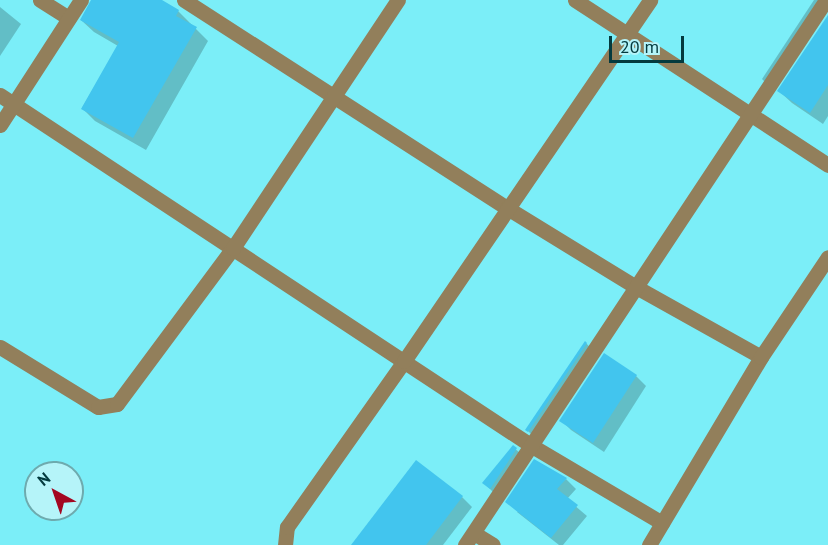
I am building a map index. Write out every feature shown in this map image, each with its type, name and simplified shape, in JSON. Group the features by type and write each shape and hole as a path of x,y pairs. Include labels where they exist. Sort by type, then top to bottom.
{"street":[{"path":"40,0 69,18"},
{"path":"0,125 81,0"},
{"path":"183,0 335,95 507,208 636,287 761,357"},
{"path":"0,347 98,407 117,404 233,248 398,0"},
{"path":"576,0 629,32 828,165"},
{"path":"285,545 287,527 404,361 650,0"},
{"path":"493,545 469,539 826,0"},
{"path":"0,95 532,446 662,523"},
{"path":"649,545 761,357 828,257"}],"building":[{"path":"91,0 162,0 179,10 176,16 197,27 133,138 81,109 119,42 80,20"},
{"path":"828,15 828,85 810,113 777,91"},
{"path":"585,341 587,343 528,432 525,430"},
{"path":"604,353 637,375 593,443 559,421"},
{"path":"513,445 517,448 490,489 482,483"},
{"path":"534,459 567,478 557,489 578,505 551,538 505,502"},
{"path":"416,460 463,496 426,545 351,545"}]}
